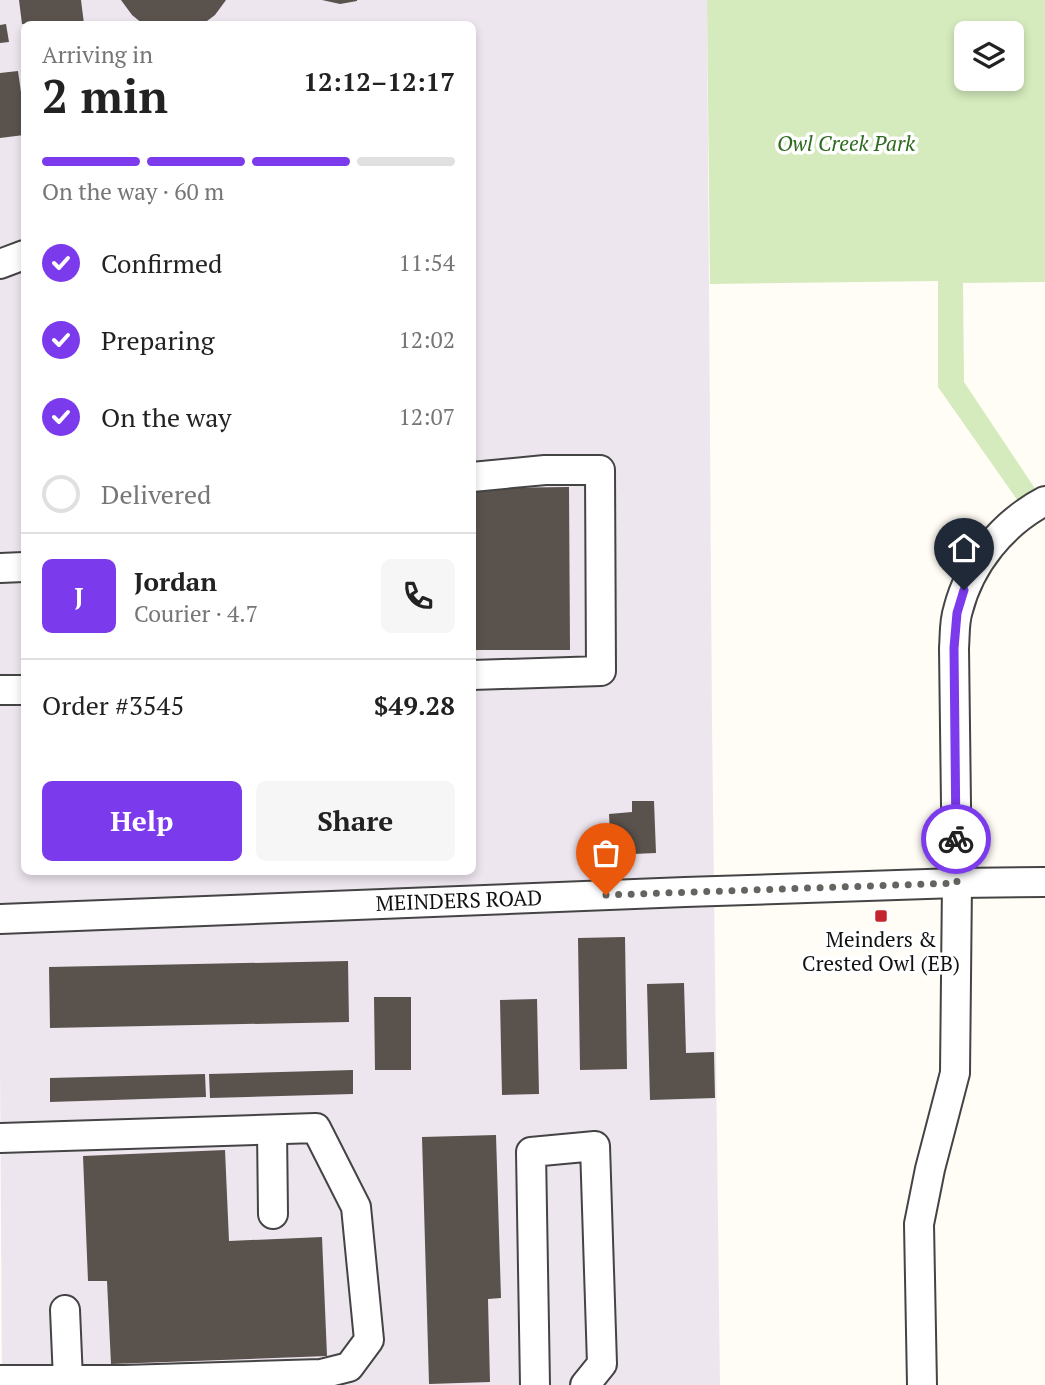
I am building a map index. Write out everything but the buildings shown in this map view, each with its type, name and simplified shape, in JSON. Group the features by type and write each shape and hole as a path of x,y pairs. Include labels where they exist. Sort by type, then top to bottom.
{"street":[{"path":"0,264 21,256"},
{"path":"476,477 545,470 600,470 601,658 601,671 476,675"},
{"path":"922,1385 919,1224 930,1168 955,1073 957,883 954,648 957,613 964,590 984,554 1008,526 1045,501"},
{"path":"0,568 21,567"},
{"path":"0,690 21,690"},
{"name":"MEINDERS ROAD","path":"0,919 699,891 1045,882"},
{"path":"0,1138 316,1128 356,1207 369,1340 349,1367 321,1374 124,1380 0,1380"},
{"path":"272,1130 273,1214"},
{"path":"535,1385 531,1152 595,1146 602,1364 585,1385"},
{"path":"65,1310 68,1380"}],"shaded area":[{"path":"0,0 707,0 720,1385 2,1385"}],"green space":[{"name":"Owl Creek Park","path":"707,0 1045,0 1045,282 963,283 964,382 1036,490 1018,501 938,387 938,281 710,284"}],"way so far":[{"path":"606,895 957,883 956,839"}],"place":[{"name":"Meinders & Crested Owl (EB)","path":"881,916"}],"route":[{"path":"956,839 954,648 957,613 964,590"}]}
